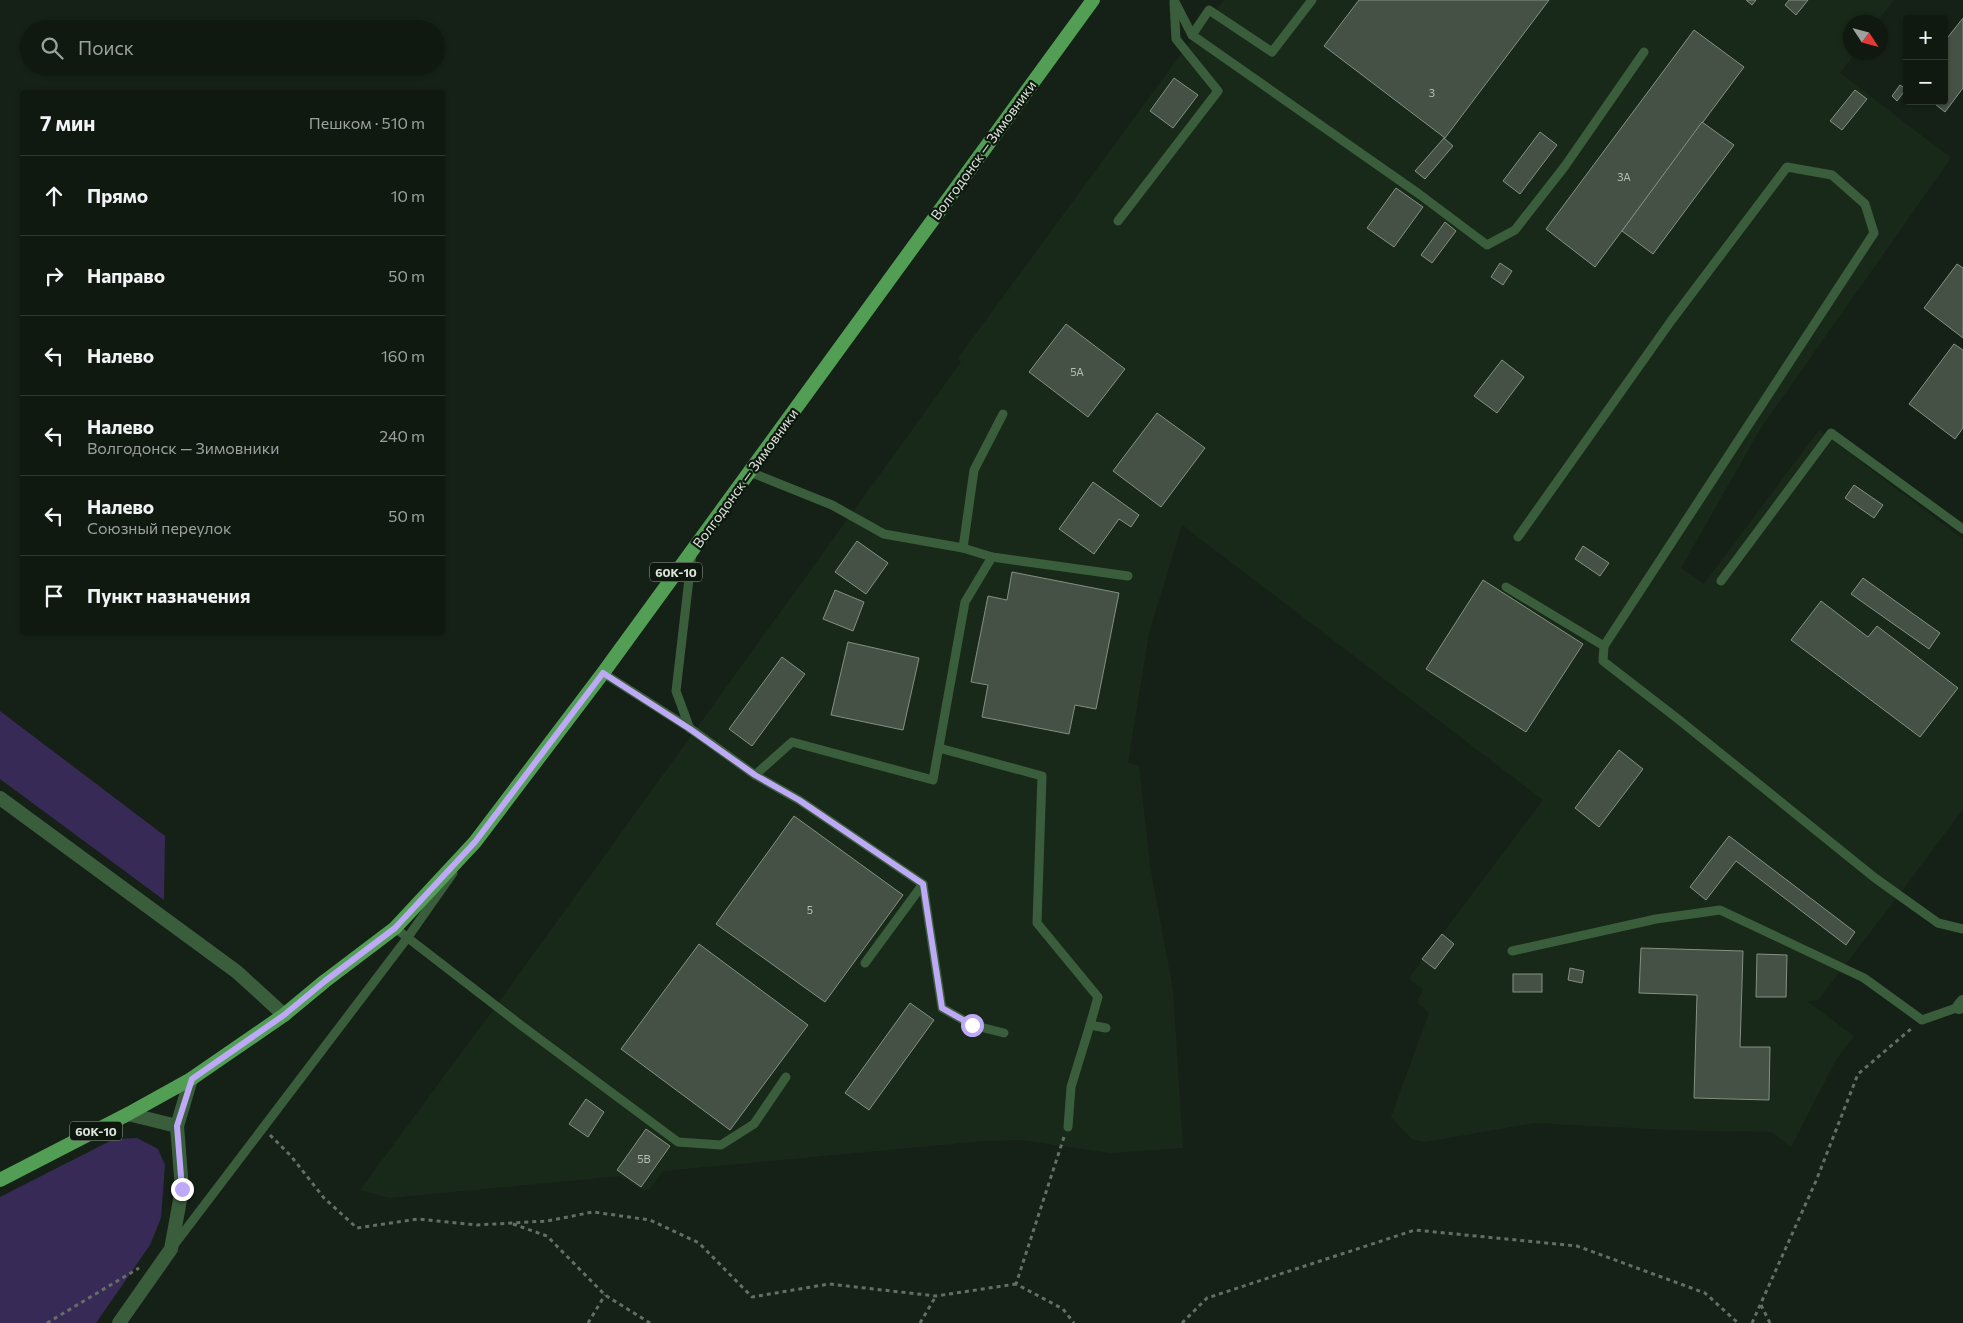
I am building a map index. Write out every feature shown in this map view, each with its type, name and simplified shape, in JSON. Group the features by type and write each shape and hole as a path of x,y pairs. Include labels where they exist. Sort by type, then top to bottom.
{"main road":[{"name":"Волгодонск — Зимовники","path":"0,1180 192,1079 284,1015 395,928 475,842 603,673 1093,0"}],"street":[{"path":"0,798 237,972 284,1015"},
{"path":"119,1323 171,1249 182,1189 177,1126 192,1079"},
{"path":"128,1114 177,1126"}],"lane":[{"path":"1174,0 1192,35 1419,194 1487,245 1515,230 1565,166 1644,52"},
{"path":"1118,221 1218,91 1176,39 1174,0"},
{"path":"1192,35 1209,10 1272,52 1312,0"},
{"path":"1518,537 1671,321 1787,167 1832,175 1865,204 1874,233 1604,646 1603,661 1875,878 1938,923 1963,929"},
{"path":"963,548 974,470 1003,414"},
{"path":"1722,581 1831,433 1963,529"},
{"path":"750,472 832,506 884,534 963,548 992,557 1128,576"},
{"path":"690,729 676,691 693,548"},
{"path":"755,775 792,742 933,780 965,602 992,557"},
{"path":"1506,587 1604,646"},
{"path":"603,673 690,729 755,775 799,800 923,884 942,1008 972,1025 1004,1033"},
{"path":"939,748 1042,776 1037,922 1098,997 1071,1087 1068,1127"},
{"path":"171,1249 408,937 475,842"},
{"path":"865,963 923,884"},
{"path":"1512,951 1656,919 1720,910 1864,978 1922,1020 1961,1005"},
{"path":"395,928 522,1026 678,1142 721,1145 754,1124 786,1077"},
{"path":"1090,1025 1106,1028"}],"path":[{"path":"1752,1323 1816,1181 1858,1074 1922,1020"},
{"path":"263,1127 291,1156 324,1198 357,1228 418,1219 477,1225 547,1221 592,1212 650,1220 699,1243 752,1297 829,1284 936,1296 1016,1284 1064,1309 1074,1323"},
{"path":"1016,1284 1068,1127"},
{"path":"510,1223 547,1236 605,1295 650,1323"},
{"path":"1182,1323 1207,1298 1415,1230 1577,1246 1705,1293 1738,1323"},
{"path":"48,1323 146,1264"},
{"path":"588,1323 605,1295"},
{"path":"920,1323 936,1296"},
{"path":"1760,1305 1770,1323"}],"shaded area":[{"path":"1224,0 1894,0 1882,15 1843,15 1843,60 1850,60 1840,73 1951,158 1761,428 1681,568 1704,584 1819,430 1963,539 1963,809 1818,1000 1808,1002 1854,1036 1836,1060 1791,1147 1772,1132 1673,1130 1534,1123 1425,1142 1412,1139 1391,1117 1429,1013 1417,1002 1423,990 1409,978 1543,800 1182,525 1149,633 1128,763 1139,766 1150,866 1173,990 1183,1148 1110,1153 1021,1140 984,1141 663,1171 650,1189 643,1190 620,1176 389,1198 360,1190 496,1006 961,362 958,358 1184,50"},
{"path":"0,711 165,836 164,900 0,779"},
{"path":"137,1138 158,1149 165,1165 161,1218 150,1245 96,1323 0,1323 0,1197 114,1139"}],"building":[{"path":"1359,0 1549,0 1445,138 1324,46"},
{"path":"1746,0 1756,0 1752,5"},
{"path":"1789,0 1808,0 1796,15 1785,5"},
{"path":"1963,18 1963,88 1945,112 1936,105 1948,105 1948,37"},
{"path":"1694,30 1744,67 1595,267 1546,229"},
{"path":"1174,78 1198,95 1173,128 1150,111"},
{"path":"1900,85 1903,87 1903,93 1897,101 1892,96"},
{"path":"1855,90 1867,99 1842,130 1830,121"},
{"path":"1702,122 1734,145 1653,254 1622,231"},
{"path":"1540,132 1557,145 1520,194 1503,181"},
{"path":"1444,138 1453,146 1425,179 1415,171"},
{"path":"1396,188 1423,207 1394,247 1367,228"},
{"path":"1445,222 1456,231 1432,263 1421,255"},
{"path":"1500,263 1512,271 1503,285 1491,277"},
{"path":"1957,264 1963,268 1963,338 1924,308"},
{"path":"1066,324 1125,369 1088,417 1029,372"},
{"path":"1954,344 1963,350 1963,428 1955,439 1909,404"},
{"path":"1502,360 1524,377 1497,413 1474,396"},
{"path":"1157,413 1205,448 1161,507 1113,471"},
{"path":"1093,482 1139,515 1131,527 1119,519 1094,554 1059,529"},
{"path":"1854,485 1883,505 1874,518 1845,498"},
{"path":"857,541 888,563 866,594 835,572"},
{"path":"1583,546 1609,563 1600,576 1575,559"},
{"path":"1012,572 1119,593 1096,709 1075,705 1069,734 982,717 988,685 971,682 988,596 1007,600"},
{"path":"1863,578 1940,633 1929,649 1851,594"},
{"path":"1483,580 1583,644 1526,732 1426,669"},
{"path":"835,590 864,602 853,631 823,619"},
{"path":"1821,601 1868,637 1877,626 1958,688 1920,737 1791,640"},
{"path":"848,642 919,658 903,730 831,715"},
{"path":"782,657 805,674 752,746 729,729"},
{"path":"1619,750 1643,769 1599,827 1575,808"},
{"path":"794,816 903,895 825,1002 716,924"},
{"path":"1729,836 1855,932 1846,945 1736,861 1706,900 1690,887"},
{"path":"1442,934 1454,944 1435,969 1422,959"},
{"path":"699,944 808,1025 730,1130 621,1049"},
{"path":"1641,948 1743,951 1740,1047 1770,1047 1769,1100 1694,1098 1697,995 1639,993"},
{"path":"1757,954 1787,955 1786,997 1756,997"},
{"path":"1570,968 1584,971 1582,983 1568,980"},
{"path":"1513,974 1542,974 1542,992 1513,992"},
{"path":"910,1003 934,1020 869,1110 845,1093"},
{"path":"586,1099 604,1112 588,1137 569,1124"},
{"path":"646,1129 670,1146 641,1187 617,1170"}],"route":[{"path":"182,1189 177,1126 192,1079 284,1015 395,928 475,842 603,673 690,729 755,775 799,800 923,884 942,1008 972,1025"}]}
